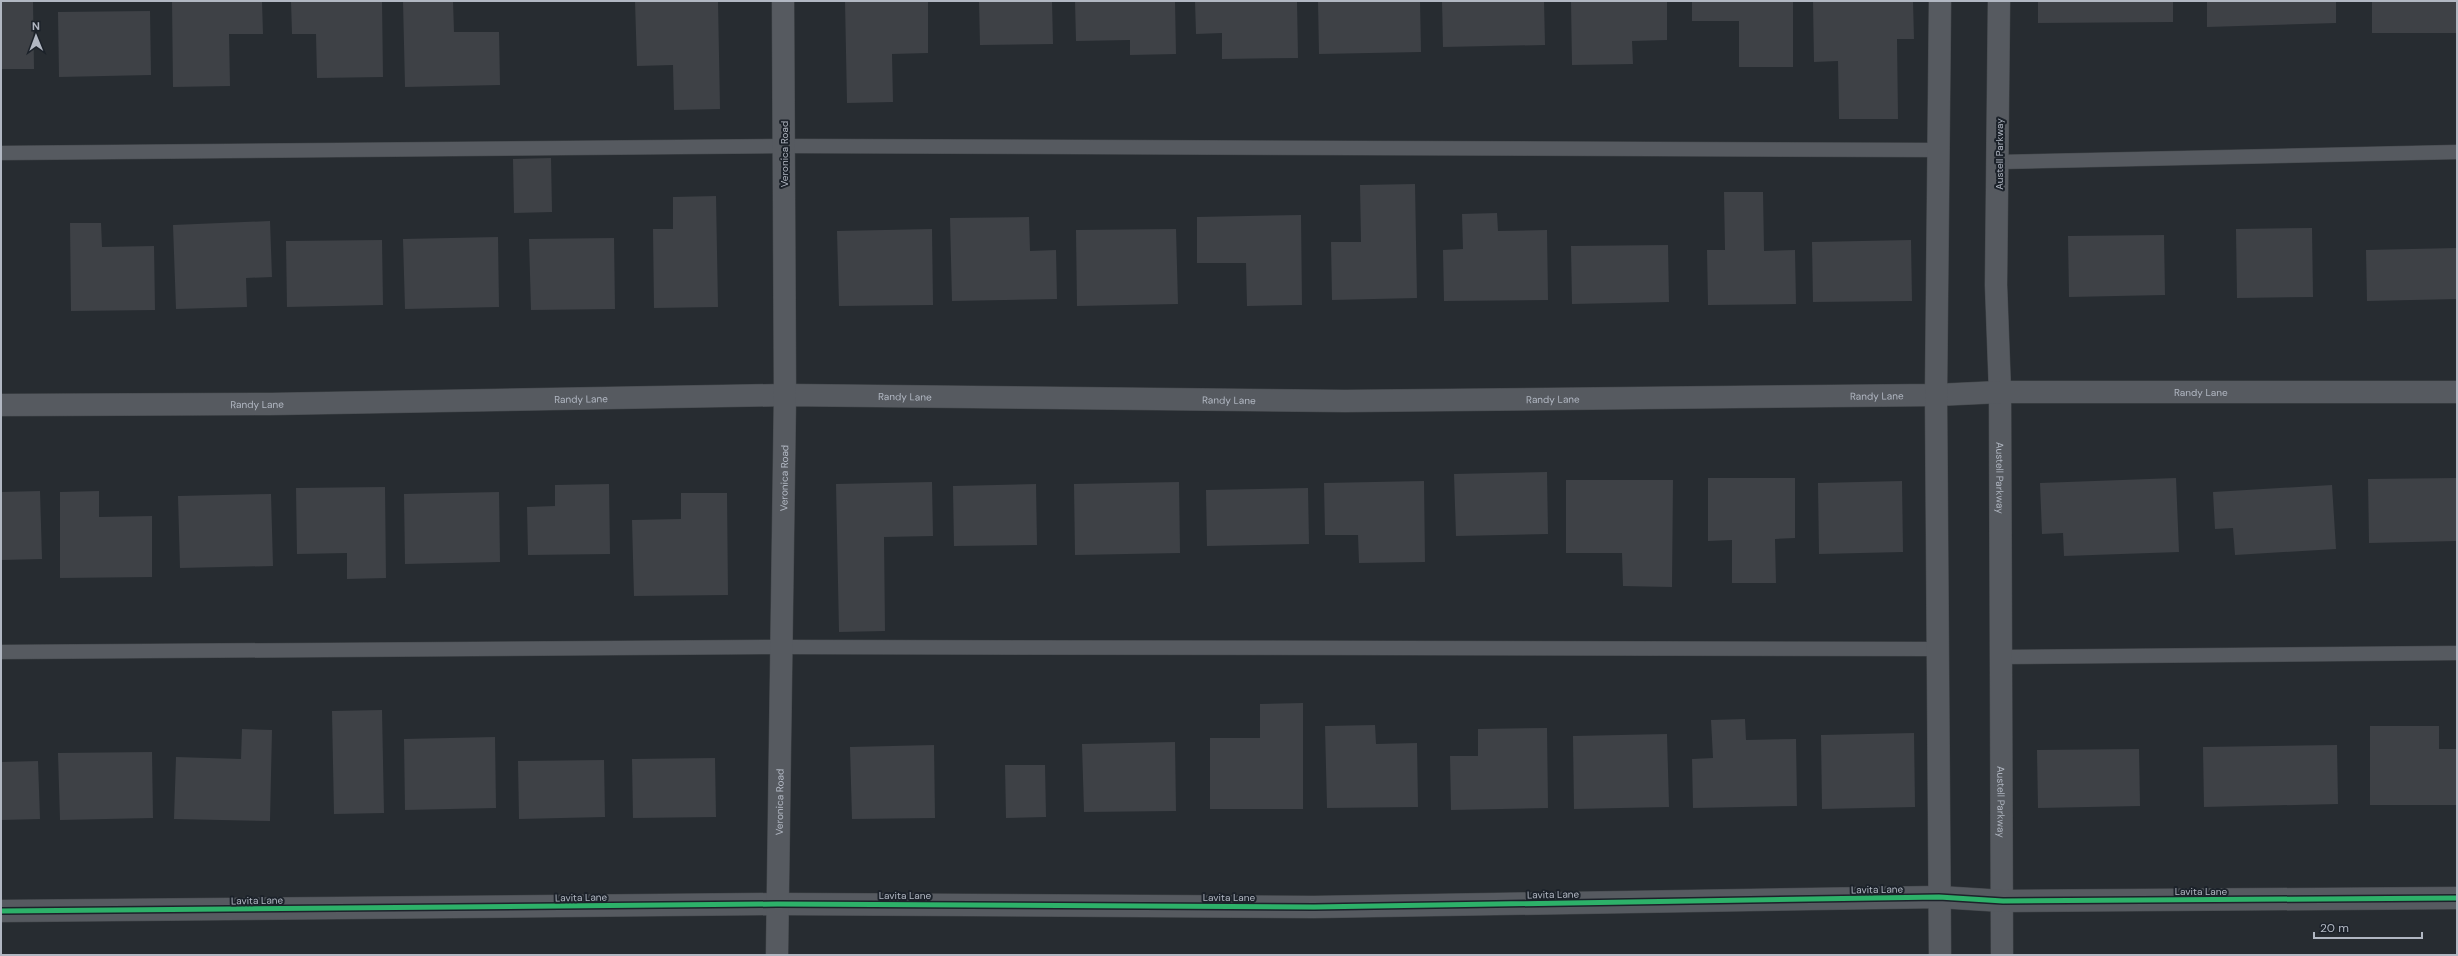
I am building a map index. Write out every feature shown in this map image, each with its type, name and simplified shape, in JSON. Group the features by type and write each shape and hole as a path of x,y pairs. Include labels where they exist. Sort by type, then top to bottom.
{"street":[{"name":"Veronica Road","path":"777,955 785,395 783,1"},
{"path":"1940,1 1936,395 1940,955"},
{"name":"Austell Parkway","path":"1999,1 1999,162 1996,285 2000,392 2002,955"},
{"name":"Randy Lane","path":"1,405 287,404 785,395 1345,401 1936,395 2000,392 2457,392"},
{"name":"Lavita Lane","path":"1,911 777,904 1314,907 1939,897 2003,901 2457,898"}],"lane":[{"path":"1,153 784,146 1939,150"},
{"path":"1999,162 2457,152"},
{"path":"1,652 781,647 1937,649"},
{"path":"2001,657 2457,654"}],"building":[{"path":"1,1 33,1 34,69 1,69"},
{"path":"172,1 262,1 263,34 229,34 230,86 173,87"},
{"path":"291,1 382,1 383,77 317,78 316,34 292,34"},
{"path":"403,1 453,1 454,32 499,32 500,85 405,87"},
{"path":"635,1 718,1 720,109 674,110 673,65 637,66"},
{"path":"845,1 928,1 928,53 892,54 893,102 847,103"},
{"path":"979,1 1052,1 1053,44 980,45"},
{"path":"1075,1 1175,1 1176,54 1130,55 1130,40 1076,41"},
{"path":"1195,1 1297,1 1298,58 1222,59 1222,33 1196,34"},
{"path":"1318,1 1420,1 1421,52 1319,54"},
{"path":"1442,1 1544,1 1545,45 1443,47"},
{"path":"1571,1 1667,1 1667,40 1632,41 1633,64 1572,65"},
{"path":"1692,1 1793,1 1793,67 1739,67 1739,21 1692,21"},
{"path":"1813,1 1913,1 1914,39 1897,39 1898,119 1839,119 1838,61 1814,62"},
{"path":"2038,1 2173,1 2173,22 2038,23"},
{"path":"2207,1 2336,1 2336,23 2207,27"},
{"path":"2372,1 2457,1 2457,33 2372,33"},
{"path":"150,11 151,75 59,77 58,12"},
{"path":"551,158 552,212 514,213 513,159"},
{"path":"1415,184 1417,298 1332,300 1331,242 1361,242 1360,185"},
{"path":"1724,192 1763,192 1764,251 1795,250 1796,304 1708,305 1707,250 1725,250"},
{"path":"716,196 718,307 654,308 653,229 673,229 673,197"},
{"path":"1497,213 1498,231 1547,230 1548,300 1444,301 1443,250 1463,249 1462,214"},
{"path":"1301,215 1302,305 1247,306 1246,263 1197,263 1197,217"},
{"path":"1029,217 1030,251 1056,250 1057,299 952,301 950,218"},
{"path":"270,221 272,277 246,278 247,307 176,309 173,225"},
{"path":"70,223 101,223 102,247 154,246 155,310 71,311"},
{"path":"2312,228 2313,297 2237,298 2236,229"},
{"path":"932,229 933,305 839,306 837,231"},
{"path":"1176,229 1178,304 1077,306 1076,230"},
{"path":"2164,235 2165,295 2069,297 2068,236"},
{"path":"498,237 499,307 405,309 403,239"},
{"path":"614,238 615,309 531,310 529,239"},
{"path":"382,240 383,305 287,307 286,241"},
{"path":"1911,240 1912,301 1813,302 1812,242"},
{"path":"1668,245 1669,302 1572,304 1571,246"},
{"path":"2457,248 2457,299 2367,301 2366,250"},
{"path":"1547,472 1548,534 1456,536 1454,474"},
{"path":"1708,478 1795,478 1795,538 1775,539 1776,583 1732,583 1732,540 1708,541"},
{"path":"2176,478 2179,552 2064,556 2063,533 2042,534 2040,483"},
{"path":"2457,478 2457,541 2369,543 2368,479"},
{"path":"1566,480 1673,480 1672,587 1623,586 1622,553 1566,553"},
{"path":"1424,481 1425,562 1359,563 1358,535 1325,535 1324,483"},
{"path":"1902,481 1903,552 1819,554 1818,483"},
{"path":"932,482 933,536 884,537 885,631 839,632 836,484"},
{"path":"1179,482 1180,553 1075,555 1074,484"},
{"path":"609,484 610,554 528,555 527,507 555,506 555,485"},
{"path":"1036,484 1037,545 954,546 953,486"},
{"path":"2332,485 2336,549 2235,555 2233,528 2215,529 2213,492"},
{"path":"385,487 386,578 347,579 347,553 297,554 296,488"},
{"path":"1308,488 1309,544 1207,546 1206,490"},
{"path":"40,491 42,559 1,560 1,492"},
{"path":"99,491 99,517 152,516 152,577 60,578 60,492"},
{"path":"499,492 500,562 405,564 404,494"},
{"path":"681,493 727,493 728,595 634,596 632,520 681,519"},
{"path":"271,494 273,566 180,568 178,496"},
{"path":"1303,703 1303,809 1210,809 1210,738 1260,738 1260,704"},
{"path":"382,710 384,813 334,814 332,711"},
{"path":"1745,719 1746,740 1796,739 1797,806 1693,808 1692,759 1713,758 1711,720"},
{"path":"1375,725 1376,744 1417,743 1418,807 1327,808 1325,726"},
{"path":"2370,726 2439,726 2439,749 2457,749 2457,805 2370,805"},
{"path":"1547,728 1548,808 1451,810 1450,756 1478,756 1478,729"},
{"path":"242,729 272,730 270,821 174,819 176,757 241,759"},
{"path":"1914,733 1915,807 1822,809 1821,735"},
{"path":"1667,734 1669,807 1574,809 1573,736"},
{"path":"495,737 496,808 405,810 404,739"},
{"path":"1175,742 1176,811 1084,812 1082,744"},
{"path":"934,745 935,818 852,819 850,747"},
{"path":"2337,745 2338,804 2204,807 2203,747"},
{"path":"2139,749 2140,806 2038,808 2037,750"},
{"path":"152,752 153,818 60,820 58,753"},
{"path":"715,758 716,817 633,818 632,759"},
{"path":"604,760 605,817 519,819 518,761"},
{"path":"38,761 40,819 1,820 1,762"},
{"path":"1005,765 1045,765 1046,817 1006,818"}],"cycle path":[{"path":"1,911 777,904 1314,907 1939,897 2003,901 2457,898"}]}
